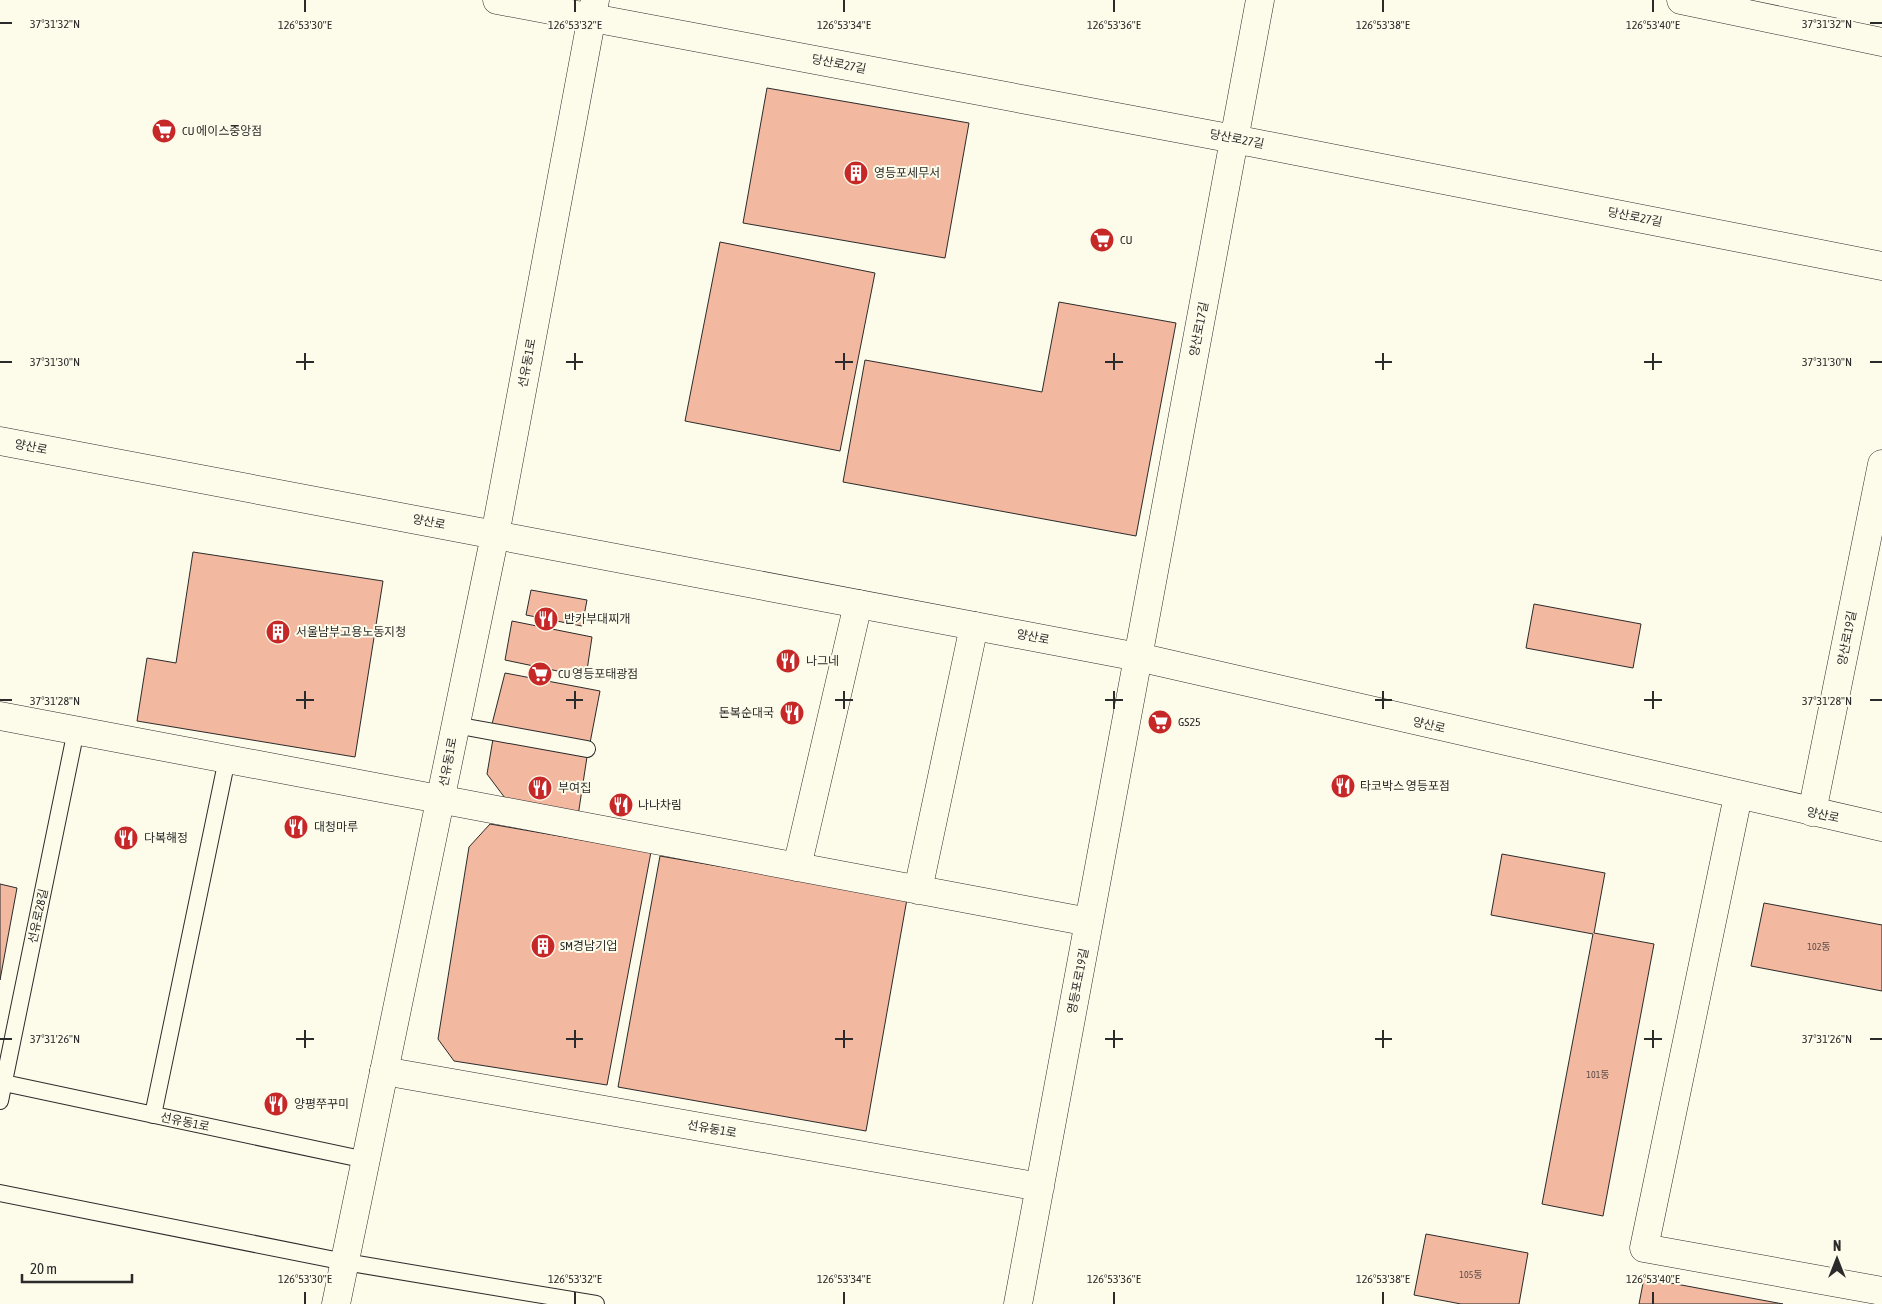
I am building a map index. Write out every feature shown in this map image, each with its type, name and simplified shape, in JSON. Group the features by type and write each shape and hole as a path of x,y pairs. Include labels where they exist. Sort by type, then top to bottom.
{"street":[{"name":"당산로27길","path":"497,0 594,9 1234,139 1882,266"},
{"name":"양산로17길","path":"1138,657 1260,0"},
{"path":"1681,0 1882,42"},
{"name":"선유동1로","path":"336,1304 495,535 594,9"},
{"name":"양산로","path":"0,441 1138,657 1738,796 1882,827"},
{"name":"양산로19길","path":"1812,812 1882,464"},
{"path":"797,867 858,604"},
{"path":"918,890 974,626"},
{"name":"영등포로19길","path":"1018,1304 1138,657"},
{"path":"0,716 440,799"},
{"path":"1738,796 1644,1248 1882,1291"},
{"name":"선유동1로","path":"440,799 1089,922"},
{"name":"선유동1로","path":"384,1071 1040,1187"}],"lane":[{"name":"선유동1로","path":"455,725 587,749"},
{"name":"선유로28길","path":"0,1101 76,730"},
{"path":"153,1115 228,759"},
{"name":"선유동1로","path":"4,1083 366,1160"},
{"path":"0,1194 345,1262 596,1304"}],"building":[{"name":"영등포세무서","path":"767,88 969,123 945,258 743,223"},
{"path":"720,242 875,273 840,451 685,421"},
{"path":"1059,302 1176,323 1136,536 843,482 865,360 1042,392"},
{"name":"서울남부고용노동지청","path":"193,552 383,581 355,757 137,721 147,658 176,663"},
{"path":"531,590 587,600 582,626 526,615"},
{"path":"1534,604 1641,624 1633,668 1526,648"},
{"path":"512,621 592,637 586,677 505,660"},
{"path":"505,673 600,691 590,743 492,724"},
{"name":"부여집","path":"493,739 587,757 578,816 508,802 487,774"},
{"name":"SM경남기업","path":"490,824 651,852 607,1085 454,1061 438,1039 469,847"},
{"path":"1502,854 1605,873 1594,933 1654,944 1603,1216 1542,1204 1593,934 1491,915"},
{"path":"660,856 907,899 866,1131 618,1087"},
{"path":"0,884 17,888 0,980"},
{"path":"1764,903 1882,925 1882,991 1751,966"},
{"path":"1426,1234 1528,1253 1519,1304 1461,1304 1414,1295"},
{"path":"1644,1278 1783,1304 1639,1304"}],"place":[{"name":"CU 에이스중앙점","path":"164,131"},
{"name":"영등포세무서","path":"856,173"},
{"name":"CU","path":"1102,240"},
{"name":"반카부대찌개","path":"546,619"},
{"name":"서울남부고용노동지청","path":"278,632"},
{"name":"나그네","path":"788,661"},
{"name":"CU 영등포태광점","path":"540,674"},
{"name":"돈복순대국","path":"792,713"},
{"name":"GS25","path":"1160,722"},
{"name":"타코박스 영등포점","path":"1343,786"},
{"name":"부여집","path":"540,788"},
{"name":"나나차림","path":"621,805"},
{"name":"대청마루","path":"296,827"},
{"name":"다복해정","path":"126,838"},
{"name":"SM경남기업","path":"543,946"},
{"name":"양평쭈꾸미","path":"276,1104"}]}
